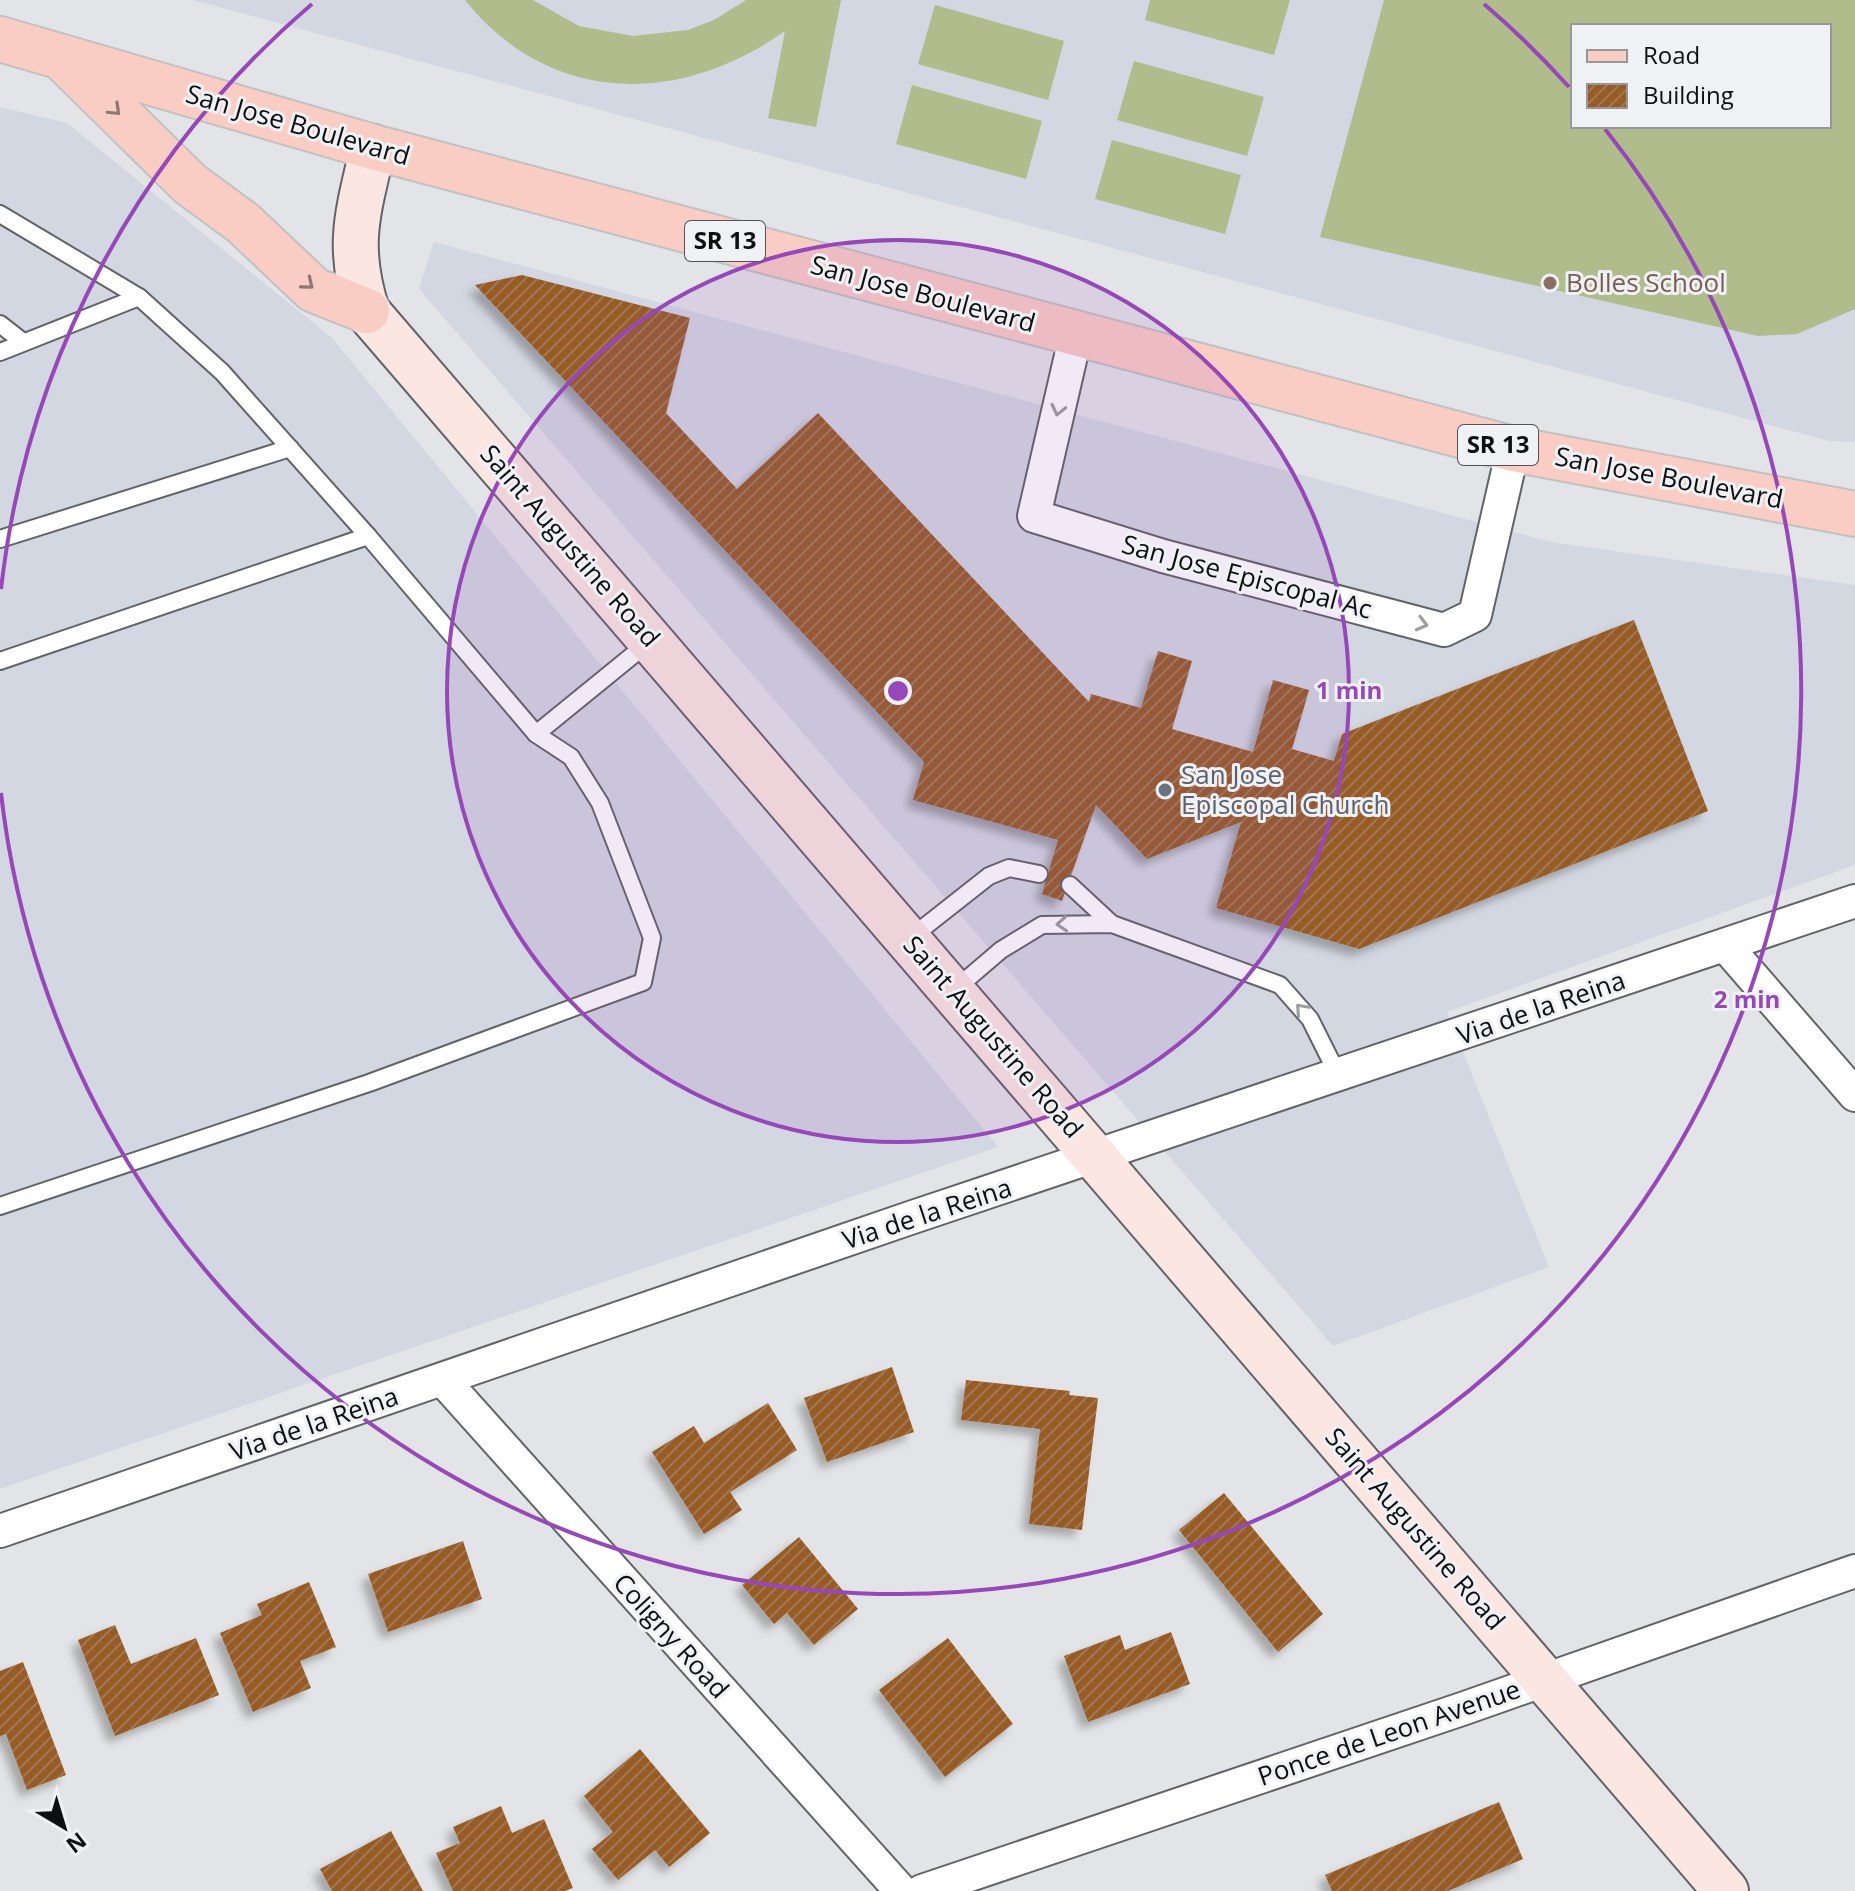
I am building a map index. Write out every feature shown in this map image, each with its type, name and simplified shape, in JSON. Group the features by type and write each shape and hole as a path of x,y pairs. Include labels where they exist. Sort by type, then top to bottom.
{"main road":[{"name":"San Jose Boulevard","path":"0,39 373,147 1513,449 1855,514"},
{"path":"59,56 190,184 243,223 314,290 367,311"},
{"name":"Saint Augustine Road","path":"373,147 356,222 355,271 367,311 1726,1891"}],"street":[{"name":"San Jose Episcopal Ac","path":"1076,334 1034,516 1251,580 1444,630 1475,615 1513,449"},
{"name":"Via de la Reina","path":"0,1531 910,1218 1339,1077 1855,901"},
{"path":"1725,945 1855,1095"},
{"name":"Coligny Road","path":"443,1380 901,1891"},
{"name":"Ponce de Leon Avenue","path":"922,1891 1545,1680 1855,1571"}],"lane":[{"path":"0,214 139,297 222,372 368,536 536,734 571,757 600,803 652,938 643,982 369,1083 0,1206"},
{"path":"0,352 139,297"},
{"path":"0,324 23,342"},
{"path":"0,539 290,448"},
{"path":"0,661 368,536"},
{"path":"536,734 651,641"},
{"path":"908,940 953,901 989,876 1009,868 1039,874"},
{"path":"1070,885 1112,924"},
{"path":"953,991 1001,950 1042,925 1112,924 1280,985 1310,1019 1339,1077"}],"shaded area":[{"name":"Bolles School","path":"193,0 1855,0 1855,442 1829,441"},
{"path":"0,107 67,123 332,338 998,1147 0,1489"},
{"path":"434,242 1551,542 1855,585 1855,865 1447,1012 1549,1267 1333,1346 419,289"}],"green space":[{"path":"465,0 533,0 579,26 633,36 688,30 714,20 746,0 841,0 816,127 768,118 785,31 745,56 703,73 660,82 618,83 576,76 536,60 499,35"},
{"path":"1150,0 1290,0 1274,55 1145,20"},
{"path":"1384,0 1855,0 1855,309 1797,334 1758,336 1320,237"},
{"path":"935,5 1064,41 1048,100 918,64"},
{"path":"1134,61 1264,97 1247,156 1117,120"},
{"path":"912,85 1042,121 1026,179 896,144"},
{"path":"1112,140 1241,175 1225,234 1095,199"}],"building":[{"path":"522,275 690,318 666,413 737,489 818,413 1089,702 1091,694 1141,708 1158,651 1192,661 1172,729 1253,752 1273,680 1309,690 1292,749 1334,761 1342,734 1634,620 1708,811 1359,949 1216,908 1241,822 1147,859 1096,805 1062,901 1042,894 1058,840 913,800 924,762 475,285"},
{"path":"892,1367 914,1432 827,1462 804,1398"},
{"path":"966,1380 1070,1391 1069,1395 1098,1398 1082,1530 1029,1524 1040,1429 961,1420"},
{"path":"768,1403 797,1450 730,1492 742,1510 704,1534 652,1452 694,1426 704,1443"},
{"path":"1224,1493 1323,1614 1278,1652 1179,1530"},
{"path":"799,1537 858,1609 814,1645 787,1613 774,1624 742,1585"},
{"path":"463,1541 482,1599 388,1632 368,1574"},
{"path":"309,1582 336,1647 300,1661 311,1688 253,1712 220,1633 262,1615 257,1604"},
{"path":"115,1625 131,1664 196,1638 219,1695 115,1736 78,1640"},
{"path":"1171,1632 1190,1684 1088,1722 1064,1656 1120,1635 1125,1650"},
{"path":"948,1638 1013,1724 945,1777 879,1690"},
{"path":"23,1662 66,1775 27,1790 6,1734 0,1736 0,1671"},
{"path":"640,1749 710,1833 669,1867 655,1850 618,1880 592,1849 613,1832 584,1796"},
{"path":"1499,1802 1523,1859 1448,1891 1332,1891 1325,1875"},
{"path":"501,1806 512,1833 544,1819 573,1888 565,1891 453,1891 436,1853 460,1843 453,1827"},
{"path":"391,1831 423,1891 332,1891 320,1869"}],"place":[{"name":"Bolles School","path":"1550,283"},
{"name":"San Jose Episcopal Church","path":"1165,790"}]}
